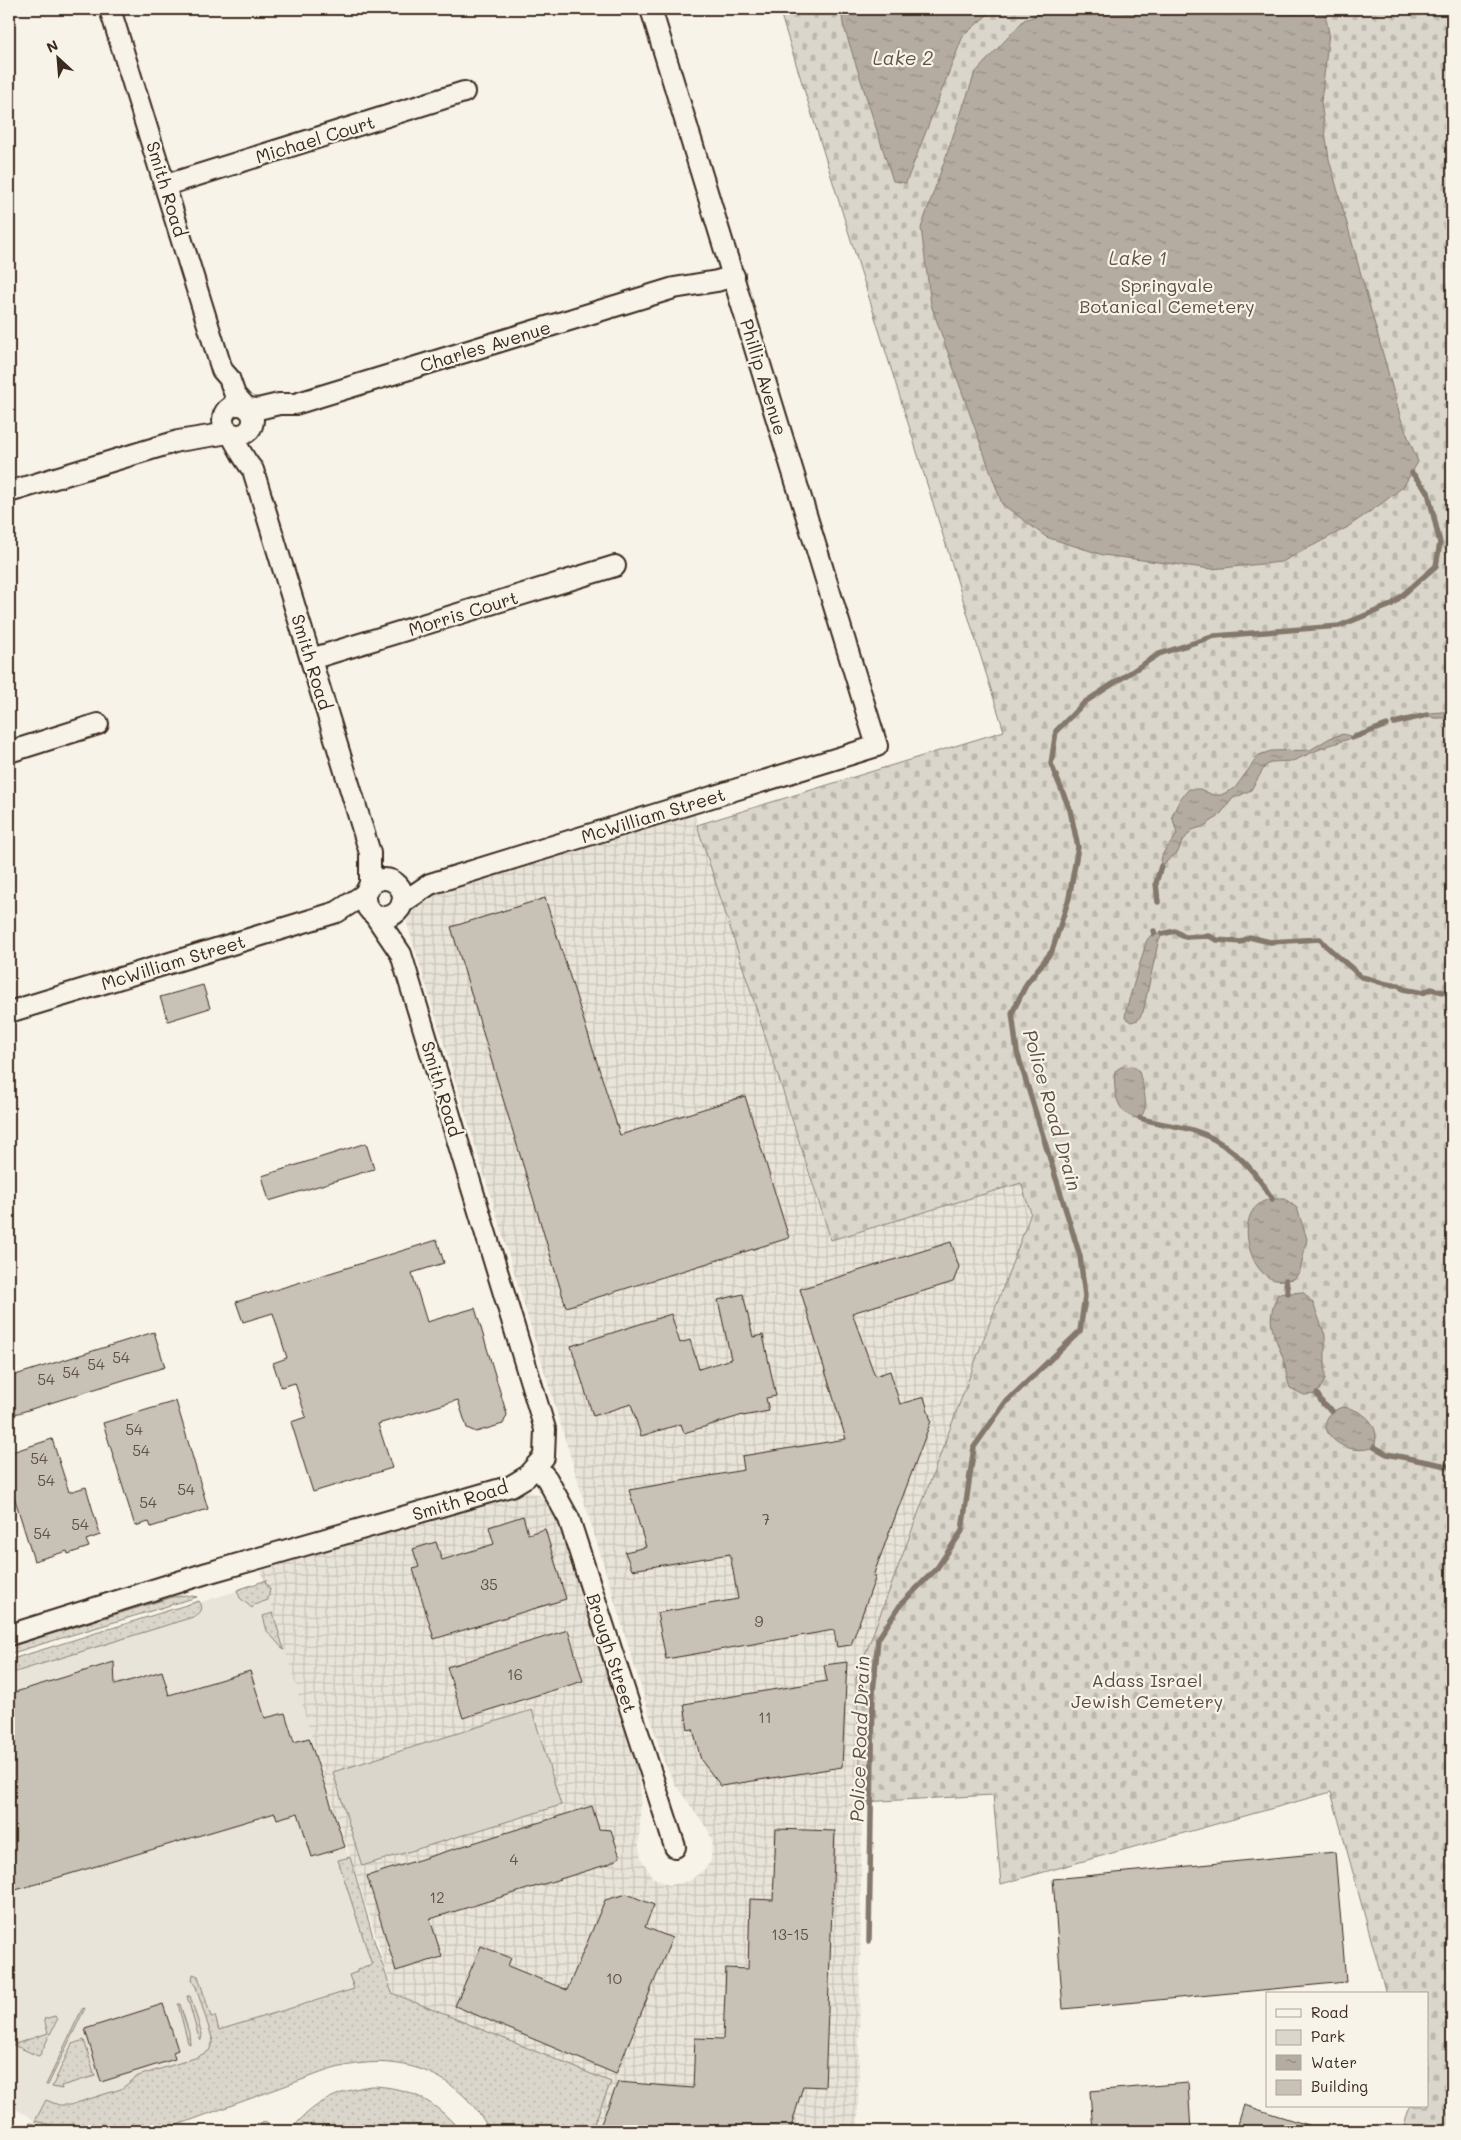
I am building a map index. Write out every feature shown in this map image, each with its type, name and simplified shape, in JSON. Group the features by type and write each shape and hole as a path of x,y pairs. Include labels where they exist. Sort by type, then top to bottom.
{"street":[{"name":"Smith Road","path":"110,9 222,370 229,378 235,395 247,408"},
{"name":"Phillip Avenue","path":"651,9 732,269 876,746"},
{"name":"Michael Court","path":"166,185 464,92"},
{"name":"Charles Avenue","path":"247,408 258,409 279,404 295,404 674,288 717,281 732,269"},
{"name":"Smith Road","path":"222,370 220,381 227,424 244,461 252,470 312,659 370,854 367,890"},
{"name":"Charles Avenue","path":"251,428 262,421 283,413 295,404"},
{"path":"233,406 247,408 254,419 248,432 239,435 227,424 233,406"},
{"path":"9,492 178,441 227,424"},
{"name":"Smith Road","path":"251,428 251,446 254,458 252,470"},
{"name":"Morris Court","path":"312,659 616,566"},
{"path":"9,752 98,724"},
{"name":"McWilliam Street","path":"402,904 430,884 876,746"},
{"name":"Smith Road","path":"370,854 393,882"},
{"path":"378,880 393,882 402,893 402,904 394,914 389,916 383,917 373,914 366,905 367,890 378,880"},
{"name":"McWilliam Street","path":"393,882 430,884"},
{"name":"McWilliam Street","path":"9,1012 337,912 367,890"},
{"name":"Smith Road","path":"9,1634 207,1574 511,1486 526,1477 544,1457 545,1429 401,954 402,904"},
{"name":"McWilliam Street","path":"337,912 373,914"},
{"name":"Smith Road","path":"373,914 401,954"},
{"name":"Brough Street","path":"536,1466 547,1479 569,1519 675,1847"}],"shaded area":[{"path":"694,813 830,1240 1021,1183 1031,1213 856,1679 862,1802 858,2131 585,2131 392,1993 377,1939 322,1771 261,1571 515,1492 530,1492 544,1497 550,1502 561,1521 638,1772 641,1792 639,1846 641,1858 652,1877 669,1885 689,1881 705,1869 711,1861 712,1840 708,1830 675,1784 664,1762 407,923 410,908 428,895"},
{"path":"265,1582 374,1940 375,1969 346,1996 214,2039 212,2052 131,2084 56,2126 31,2119 29,2116 9,2106 9,1662"}],"green space":[{"name":"Springvale Botanical Cemetery","path":"779,9 1452,9 1452,2131 1402,2131 1409,2108 1428,2108 1428,1992 1385,1992 1331,1792 1001,1884 993,1795 862,1802 856,1679 1031,1213 1021,1183 831,1240 697,825 1004,731"},
{"path":"267,1580 265,1582 270,1589 268,1600 254,1605 252,1608 240,1598 237,1590"},
{"path":"186,1595 197,1597 9,1654 9,1647 173,1597"},
{"path":"199,1601 202,1606 201,1611 193,1617 9,1674 9,1660"},
{"path":"273,1613 284,1650 267,1631 263,1616"},
{"path":"532,1710 561,1805 362,1866 333,1772"},
{"path":"350,1857 374,1940 392,1993 611,2082 591,2131 490,2131 476,2109 441,2078 420,2069 398,2064 375,2063 351,2065 326,2071 161,2131 67,2131 63,2128 35,2121 46,2100 59,2105 70,2105 121,2089 138,2076 195,2058 209,2051 213,2041 196,1987 192,1981 193,1974 198,1976 211,2017 215,2016 219,2030 354,1989 349,1975 372,1965 338,1860"},
{"path":"187,1996 190,1996 202,2034 201,2040 199,2038"},
{"path":"178,2004 180,2004 189,2033 190,2044 188,2043"},
{"path":"85,2008 48,2085 46,2085 82,2009"},
{"path":"55,2016 57,2020 40,2055 38,2056 9,2043 9,2030 15,2044 48,2033 44,2019"},
{"path":"84,2040 95,2076 61,2086 62,2089 52,2087 72,2044"},
{"path":"372,2086 398,2089 421,2098 442,2112 460,2131 291,2131 307,2113 326,2100 348,2091"},
{"path":"265,2122 269,2125 267,2131 232,2131"},
{"path":"31,2123 61,2131 24,2131 28,2124"}],"water":[{"name":"Lake 2","path":"841,9 994,9 963,36 906,183 893,181 843,24"},
{"name":"Lake 1","path":"1055,9 1324,9 1329,33 1321,102 1329,159 1401,419 1418,462 1403,487 1381,504 1346,528 1282,562 1212,569 1103,555 1046,537 1002,504 931,305 921,228 975,73 1024,20"},
{"path":"1452,711 1452,718 1435,718 1427,715 1431,713"},
{"path":"1343,734 1352,738 1327,746 1293,761 1272,762 1265,766 1251,790 1234,797 1218,817 1202,827 1192,830 1182,842 1178,852 1161,866 1164,852 1177,834 1172,816 1180,799 1189,789 1200,789 1213,795 1221,795 1235,788 1259,755 1271,751 1310,750 1330,738"},
{"path":"1152,934 1162,934 1158,943 1143,1012 1138,1020 1131,1022 1125,1018 1126,1010 1147,940"},
{"path":"1133,1066 1139,1071 1145,1095 1145,1108 1140,1118 1126,1113 1121,1108 1116,1094 1115,1071 1121,1067"},
{"path":"1272,1199 1285,1199 1297,1208 1307,1239 1300,1271 1294,1279 1275,1280 1266,1276 1258,1268 1249,1246 1248,1222 1252,1212 1261,1203"},
{"path":"1303,1292 1313,1303 1325,1335 1325,1380 1317,1394 1304,1395 1290,1388 1271,1319 1278,1294"},
{"path":"1342,1407 1357,1411 1373,1425 1376,1439 1374,1447 1362,1450 1350,1448 1331,1438 1327,1430 1326,1421 1331,1414"}],"building":[{"path":"545,898 620,1135 745,1096 789,1238 566,1307 451,927"},
{"path":"203,985 210,1008 168,1021 160,997"},
{"path":"366,1143 374,1169 269,1201 262,1176"},
{"path":"437,1240 444,1263 412,1273 427,1322 475,1308 507,1415 503,1424 476,1432 467,1428 458,1400 378,1424 392,1468 313,1492 291,1422 306,1417 295,1383 281,1387 273,1363 287,1358 273,1313 243,1322 236,1302"},
{"path":"951,1242 959,1267 953,1282 852,1313 875,1376 890,1371 900,1404 924,1397 931,1421 873,1576 876,1576 851,1645 837,1647 834,1630 666,1659 657,1613 738,1599 730,1554 632,1570 625,1552 646,1547 629,1490 744,1470 742,1456 846,1439 800,1289"},
{"path":"743,1294 753,1337 763,1335 776,1396 766,1398 769,1411 743,1415 684,1433 681,1424 641,1436 631,1404 593,1416 571,1346 671,1314 680,1343 690,1340 699,1369 731,1359 718,1300"},
{"path":"154,1332 165,1367 9,1416 9,1377"},
{"path":"176,1401 208,1509 151,1527 149,1522 135,1526 103,1423"},
{"path":"52,1439 69,1492 86,1487 100,1535 86,1540 89,1547 68,1554 67,1551 34,1561 9,1480 9,1453"},
{"path":"523,1516 528,1534 545,1529 566,1599 434,1639 413,1569 419,1567 413,1549 436,1542 442,1560 494,1544 489,1527"},
{"path":"568,1630 583,1681 463,1718 447,1667"},
{"path":"114,1662 115,1685 162,1671 169,1695 250,1671 265,1718 285,1713 294,1742 309,1738 345,1847 312,1857 298,1813 277,1819 275,1813 9,1892 9,1694"},
{"path":"847,1662 842,1767 721,1786 701,1760 693,1729 688,1730 684,1704 827,1681 824,1665"},
{"path":"592,1806 599,1829 611,1830 620,1857 609,1864 430,1919 442,1957 396,1971 367,1876"},
{"path":"776,1829 835,1831 825,2087 803,2086 790,2131 598,2131 618,2082 693,2088 695,2038 723,2039 726,1968 748,1969 750,1899 773,1900"},
{"path":"1335,1852 1346,1982 1063,2009 1053,1879"},
{"path":"627,1894 654,1905 645,1927 672,1938 616,2074 455,2006 481,1946 511,1958 508,1966 567,1990 605,1900"},
{"path":"163,2004 178,2050 173,2052 175,2059 101,2082 85,2029"},
{"path":"1188,2083 1191,2131 1093,2131 1090,2091"},
{"path":"1244,2105 1317,2128 1316,2131 1236,2131"}],"waterway":[{"name":"Police Road Drain","path":"869,1941 873,1693 878,1639 901,1604 937,1568 962,1531 974,1447 1005,1403 1080,1331 1085,1296 1080,1256 1017,1052 1012,1013 1027,983 1052,951 1069,898 1078,847 1070,810 1051,764 1056,731 1085,702 1159,654 1215,636 1339,626 1391,605 1436,566 1440,543 1428,492 1412,473"},
{"path":"1394,723 1427,715"},
{"path":"1352,738 1387,725"},
{"path":"1158,902 1156,883 1161,866"},
{"path":"1162,934 1175,931 1185,937 1209,936 1217,940 1241,942 1249,937 1270,942 1320,939 1361,977 1399,985 1403,989 1423,993 1431,989 1452,994"},
{"path":"1140,1118 1192,1130 1217,1141 1248,1166 1272,1199"},
{"path":"1286,1280 1288,1293"},
{"path":"1317,1394 1323,1404 1332,1411"},
{"path":"1374,1447 1387,1454 1452,1467"}],"park label":[{"name":"Adass Israel Jewish Cemetery","path":"1147,1690"}]}
